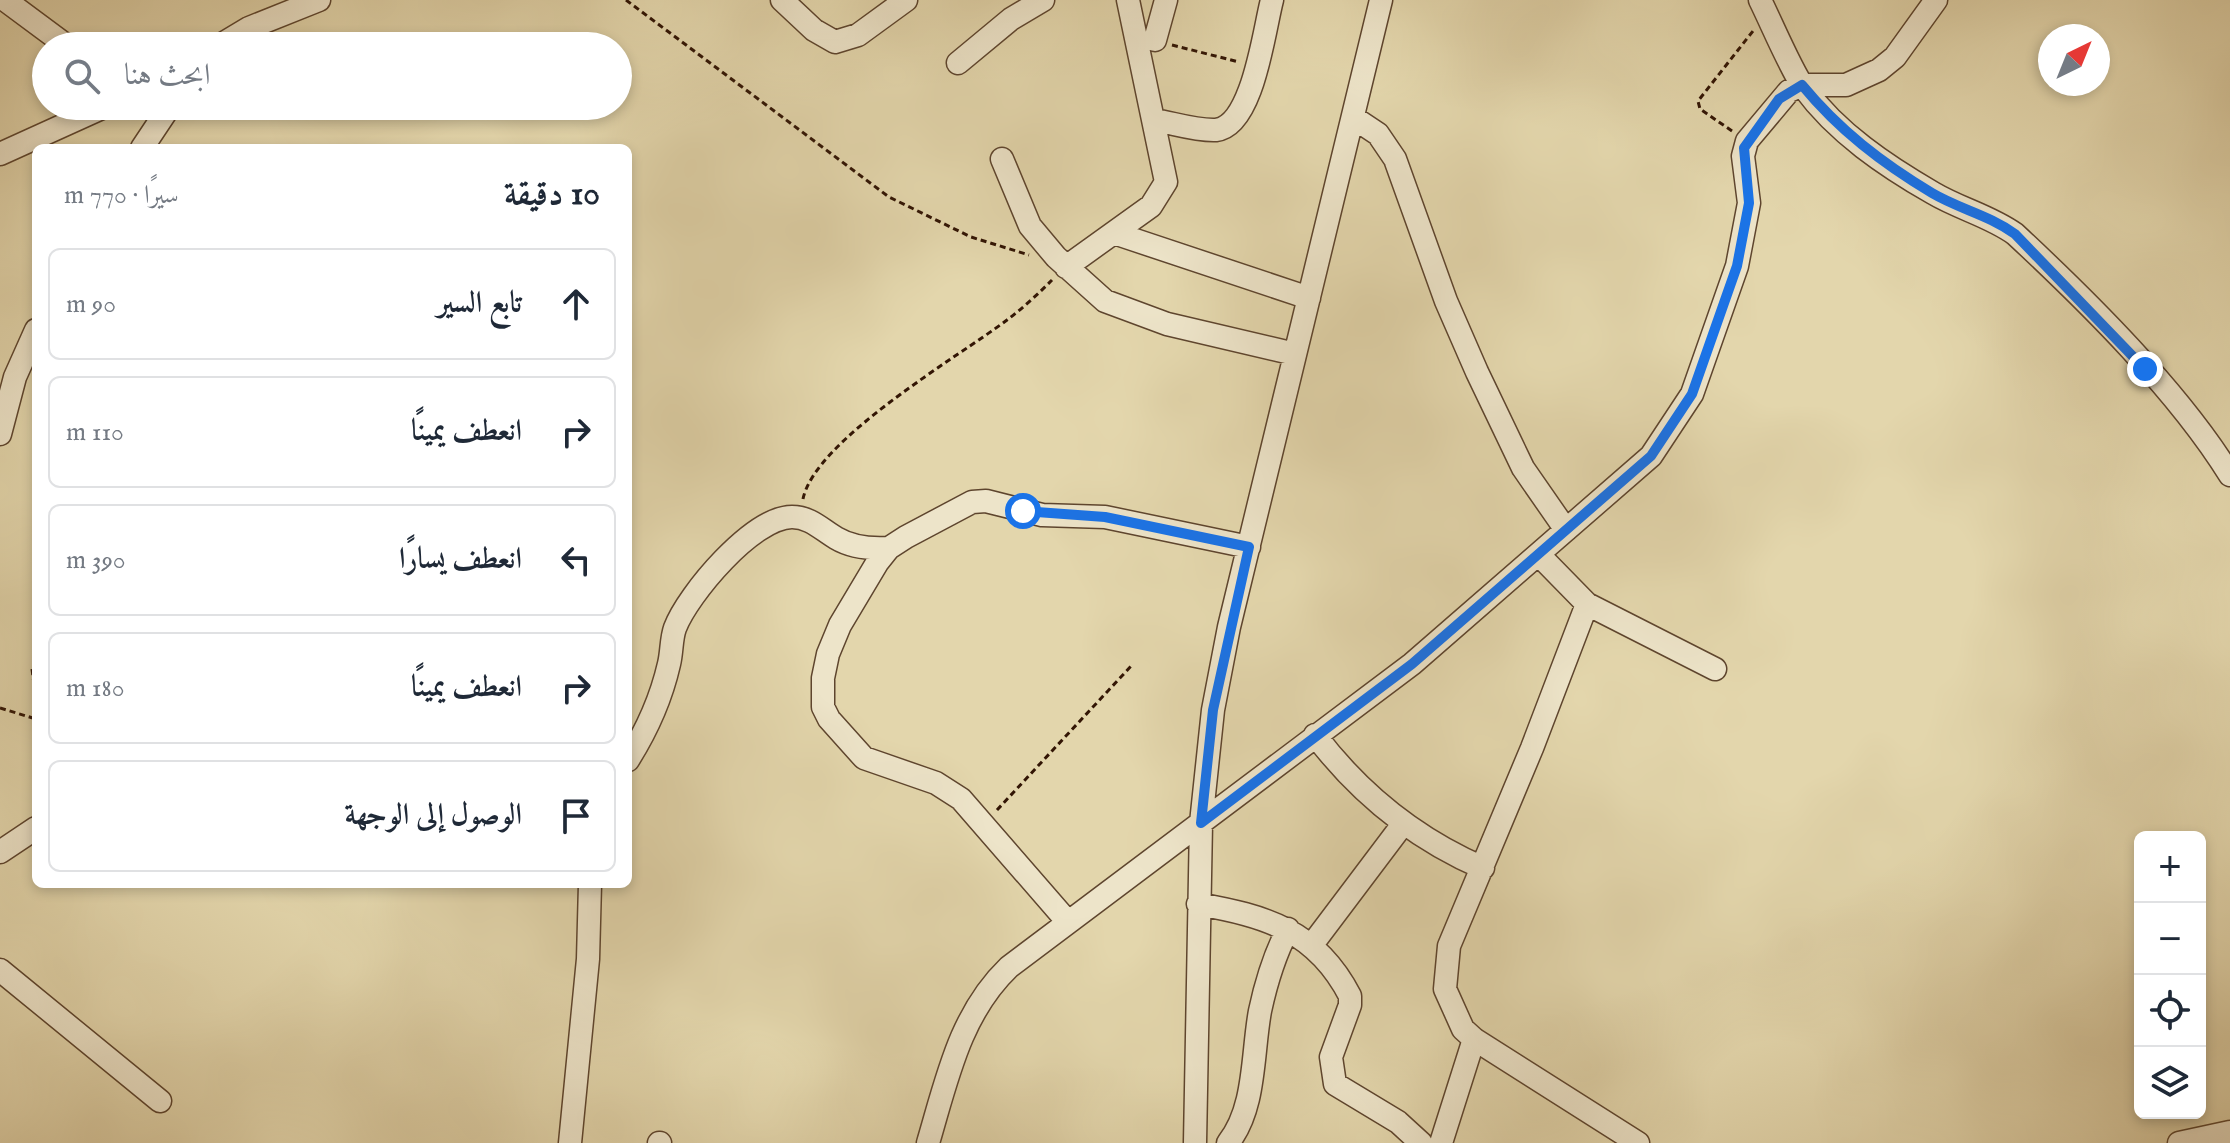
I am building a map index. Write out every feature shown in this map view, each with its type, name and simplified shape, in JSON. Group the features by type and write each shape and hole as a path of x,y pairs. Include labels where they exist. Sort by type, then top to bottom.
{"street":[{"path":"5,0 48,32"},
{"path":"242,32 319,0"},
{"path":"782,0 814,30 835,42 858,35 906,0"},
{"path":"958,63 1011,19 1043,0"},
{"path":"1061,262 1114,233 1151,206 1164,188 1164,159 1128,0"},
{"path":"1155,40 1166,0"},
{"path":"1154,120 1201,128 1224,127 1245,104 1272,0"},
{"path":"1195,1143 1201,823 1213,710 1249,547 1381,0"},
{"path":"928,1143 950,1069 979,1000 1009,967 1412,664 1540,556 1651,456 1692,394 1737,266 1749,203 1743,156 1747,141 1779,99 1802,85 1846,85 1879,70 1895,57 1936,0"},
{"path":"1765,10 1802,85 1838,126 1879,159 1930,192 1990,218 2015,234 2145,369 2206,440 2230,475"},
{"path":"1354,118 1378,134 1395,159 1446,301 1482,384 1523,468 1566,530"},
{"path":"0,154 75,120"},
{"path":"144,144 157,120"},
{"path":"1002,159 1030,226 1061,262 1105,301 1129,311 1295,354"},
{"path":"1114,233 1309,298"},
{"path":"0,434 15,377 32,339"},
{"path":"1067,921 983,824 947,788 864,758 836,728 823,707 822,687 828,654 853,603 889,548 960,507 986,501 1042,515 1105,517 1249,547"},
{"path":"632,753 656,710 676,626 697,593 749,536 781,519 803,519 851,544 889,548"},
{"path":"1540,556 1587,604 1715,669"},
{"path":"1587,604 1449,946 1444,967 1451,1006 1463,1029 1474,1039 1638,1143"},
{"path":"1315,735 1341,765 1403,824 1439,847 1483,868"},
{"path":"1311,946 1403,824"},
{"path":"0,852 32,831"},
{"path":"570,1143 588,959 590,888"},
{"path":"1198,904 1261,917 1288,929 1311,946 1350,996 1350,1005 1331,1057 1335,1084 1398,1122 1421,1143"},
{"path":"1228,1143 1244,1117 1260,1011 1279,946 1288,929"},
{"path":"0,970 160,1101"},
{"path":"1441,1143 1474,1039"},
{"path":"2179,1143 2230,1132"}],"path":[{"path":"626,0 889,197 971,237 1023,254 1061,262"},
{"path":"1747,141 1700,109 1698,101 1765,10"},
{"path":"1155,40 1255,66"},
{"path":"803,519 808,480 843,442 934,370 1007,320 1061,262"},
{"path":"983,824 1133,664"},
{"path":"0,708 32,718"}],"route":[{"path":"1023,511 1055,516 1105,517 1249,547 1213,710 1201,823 1412,664 1516,577 1651,456 1692,394 1737,266 1749,203 1744,148 1765,116 1789,91 1802,85 1838,126 1879,159 1930,192 1976,211 2015,234 2145,369"}]}
